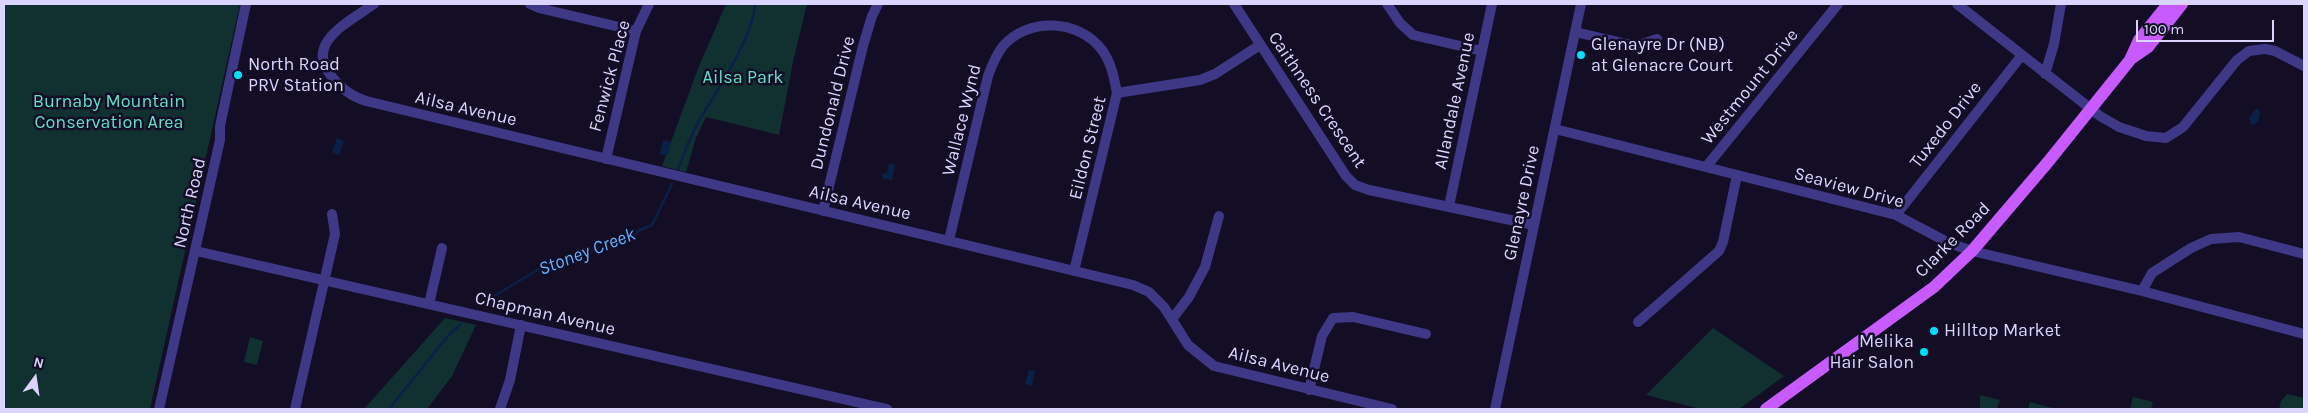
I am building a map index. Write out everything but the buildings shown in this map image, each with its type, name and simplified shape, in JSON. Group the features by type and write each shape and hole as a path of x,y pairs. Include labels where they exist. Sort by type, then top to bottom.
{"main road":[{"name":"Clarke Road","path":"2130,60 2139,40 2168,4"},
{"name":"Clarke Road","path":"1766,409 1934,287 1972,251 2130,60 2148,47 2182,4"}],"street":[{"name":"North Road","path":"159,409 220,140 220,126 246,4"},
{"name":"Ailsa Avenue","path":"374,4 332,34 325,43 322,52 322,64 343,89 353,96 366,101 1133,285 1149,292 1173,318 1188,345 1214,366 1392,409"},
{"path":"530,4 539,8 636,31"},
{"name":"Fenwick Place","path":"606,159 636,31 649,4"},
{"name":"Dundonald Drive","path":"823,211 863,46 872,16 878,4"},
{"name":"Caithness Crescent","path":"1234,4 1346,176 1355,184 1369,190 1534,226"},
{"path":"1387,4 1400,23 1413,35 1482,51"},
{"name":"Allandale Avenue","path":"1449,206 1492,4"},
{"name":"Glenayre Drive","path":"1495,409 1581,4"},
{"name":"Westmount Drive","path":"1706,167 1838,4"},
{"path":"1957,4 2107,122 2146,136 2166,138 2183,126 2237,60 2249,51 2265,49 2274,51 2304,66"},
{"path":"2045,74 2061,4"},
{"name":"Wallace Wynd","path":"949,240 988,76 994,60 1003,46 1014,35 1043,25 1058,25 1088,37 1101,49 1112,69 1117,92"},
{"path":"1575,32 1636,46 1657,39"},
{"name":"Eildon Street","path":"1074,271 1117,92 1200,80 1215,74 1260,45"},
{"name":"Tuxedo Drive","path":"1896,215 2022,56"},
{"name":"Seaview Drive","path":"1555,129 1896,215 1947,242 1972,251 2142,291 2304,334"},
{"path":"1638,322 1719,251 1723,242 1737,175"},
{"path":"295,409 335,234 332,214"},
{"path":"1173,318 1189,297 1205,267 1219,216"},
{"path":"2142,291 2152,273 2191,248 2211,239 2239,237 2304,254"},
{"path":"429,304 442,248"},
{"name":"Chapman Avenue","path":"196,251 887,409"},
{"path":"1309,390 1322,336 1333,318 1353,318 1426,334"},
{"path":"500,409 510,380 521,325"}],"green space":[{"name":"Burnaby Mountain Conservation Area","path":"4,4 240,4 150,409 4,409"},
{"name":"Ailsa Park","path":"726,4 807,4 793,62 779,135 706,117 696,138 686,172 662,166 699,66"},
{"path":"445,318 476,325 452,376 427,409 364,409"},
{"path":"1713,328 1784,376 1739,409 1701,409 1646,395"},
{"path":"250,337 263,341 257,365 244,362"},
{"path":"2287,394 2304,398 2304,409 2279,409 2281,401"},
{"path":"1980,395 2000,400 1997,409 1980,409"},
{"path":"2133,397 2153,402 2151,409 2130,409"},
{"path":"2030,402 2057,409 2028,409"}],"water":[{"path":"2255,109 2258,109 2260,113 2258,122 2252,125 2249,119"},
{"path":"337,138 344,141 339,155 332,152"},
{"path":"663,140 671,142 668,155 660,154"},
{"path":"889,163 895,165 892,180 882,178 883,173 887,174"},
{"path":"1029,370 1035,371 1032,386 1025,384"}],"waterway":[{"name":"Stoney Creek","path":"678,169 697,125 742,47 753,17 755,4"},
{"name":"Stoney Creek","path":"483,303 542,267 634,236 638,231 652,225 672,184"},
{"name":"Stoney Creek","path":"389,409 448,336 461,324"}],"place":[{"name":"Glenayre Dr (NB) at Glenacre Court","path":"1581,55"},
{"name":"North Road PRV Station","path":"238,75"},
{"name":"Hilltop Market","path":"1934,331"},
{"name":"Melika Hair Salon","path":"1924,352"}]}
